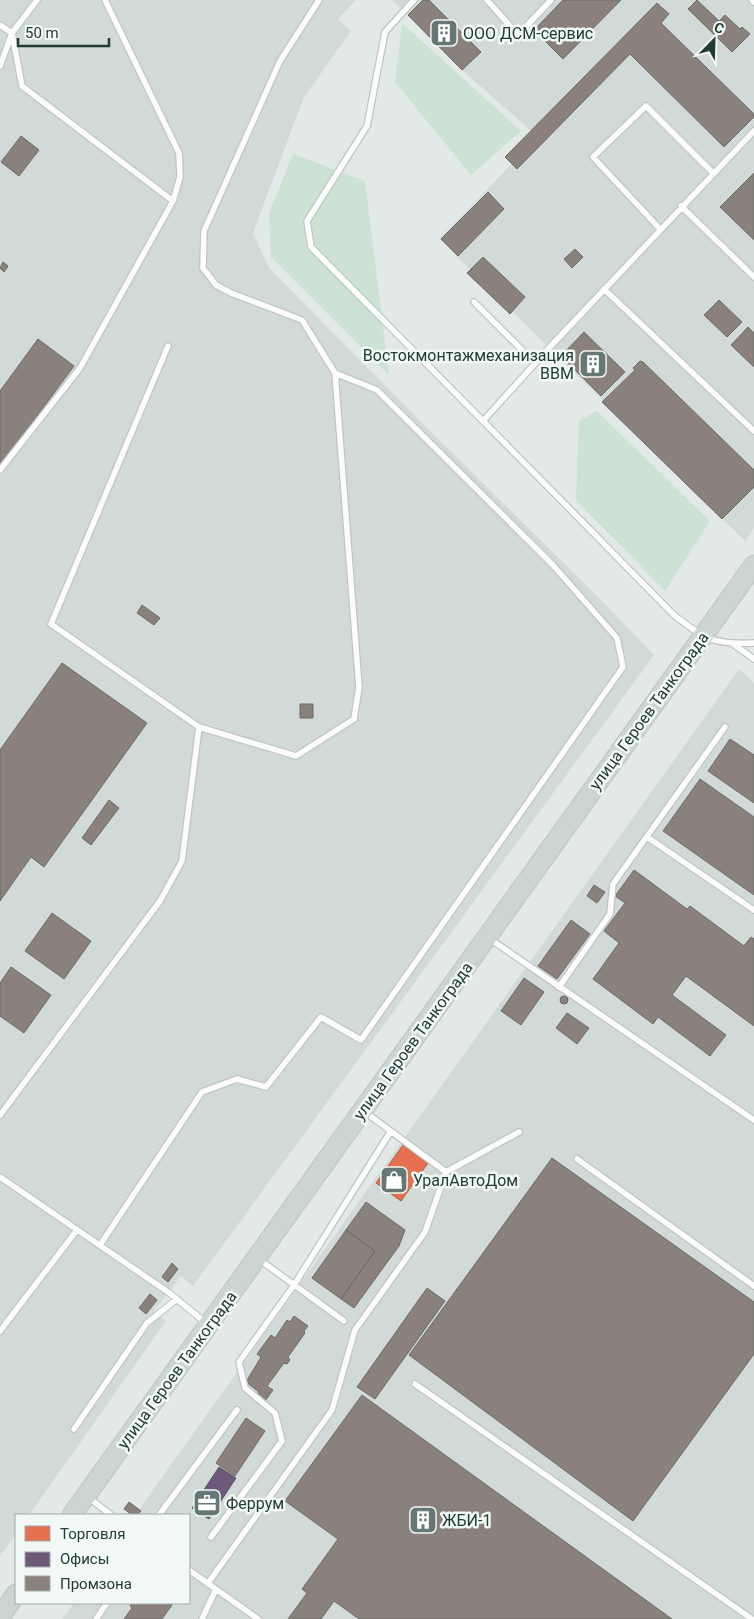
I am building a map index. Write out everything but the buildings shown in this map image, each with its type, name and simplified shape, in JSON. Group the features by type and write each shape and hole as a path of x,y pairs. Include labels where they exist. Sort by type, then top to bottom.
{"main road":[{"name":"улица Героев Танкограда","path":"73,1514 210,1326 754,565"},
{"path":"0,1616 15,1595"}],"lane":[{"path":"0,66 12,33 37,0"},
{"path":"0,470 80,368 173,201 180,177 179,153 105,0"},
{"path":"168,346 51,624 198,727 296,756 354,719 359,686 336,373 302,320 231,293 216,285 203,268 204,231 280,61 319,0"},
{"path":"414,0 385,32 367,126 307,221 312,247 674,615 702,637 733,644 754,643"},
{"path":"487,0 518,35 551,0"},
{"path":"0,25 12,33 22,86 173,201"},
{"path":"660,229 593,157 646,106 713,173"},
{"path":"483,421 681,206 754,130"},
{"path":"681,206 754,277"},
{"path":"604,289 754,431"},
{"path":"474,302 535,363"},
{"path":"100,1245 202,1092 238,1079 266,1087 321,1017 361,1040 623,667 617,638 552,564 377,390 336,373"},
{"path":"733,644 754,659"},
{"path":"0,1115 160,902 182,861 198,727"},
{"path":"559,988 610,914 613,884 725,727"},
{"path":"647,837 754,910"},
{"path":"487,937 754,1120"},
{"path":"363,1111 446,1172"},
{"path":"211,1537 282,1441 275,1413 245,1388 238,1362 294,1285 391,1131"},
{"path":"208,1583 332,1410 355,1330 425,1232 446,1172 518,1132"},
{"path":"577,1159 754,1286"},
{"path":"0,1177 177,1299 210,1326"},
{"path":"0,1331 77,1230"},
{"path":"258,1259 344,1321"},
{"path":"74,1429 147,1323 177,1299"},
{"path":"415,1384 752,1619"},
{"path":"160,1514 238,1410"},
{"path":"86,1495 110,1514"},
{"path":"190,1571 258,1619"},
{"path":"202,1619 216,1589"},
{"path":"96,1619 106,1604"}],"shaded area":[{"path":"0,0 356,0 338,19 351,31 304,97 253,233 269,268 654,655 193,1286 181,1276 154,1311 166,1321 30,1514 15,1514 15,1535 0,1556"},
{"path":"392,0 754,0 754,528 745,541 439,239 538,137 462,70"},
{"path":"739,669 754,683 754,1619 62,1619 73,1604 190,1604 190,1514 136,1514"}],"green space":[{"path":"402,23 521,131 471,175 395,82"},
{"path":"293,154 365,181 389,375 271,257 269,214"},
{"path":"597,411 710,521 665,591 576,500 579,421"}],"place":[{"name":"ООО ДСМ-сервис","path":"444,33"},
{"name":"Востокмонтажмеханизация ВВМ","path":"593,364"},
{"name":"УралАвтоДом","path":"394,1180"},
{"name":"Феррум","path":"207,1503"},
{"name":"ЖБИ-1","path":"423,1520"}]}
